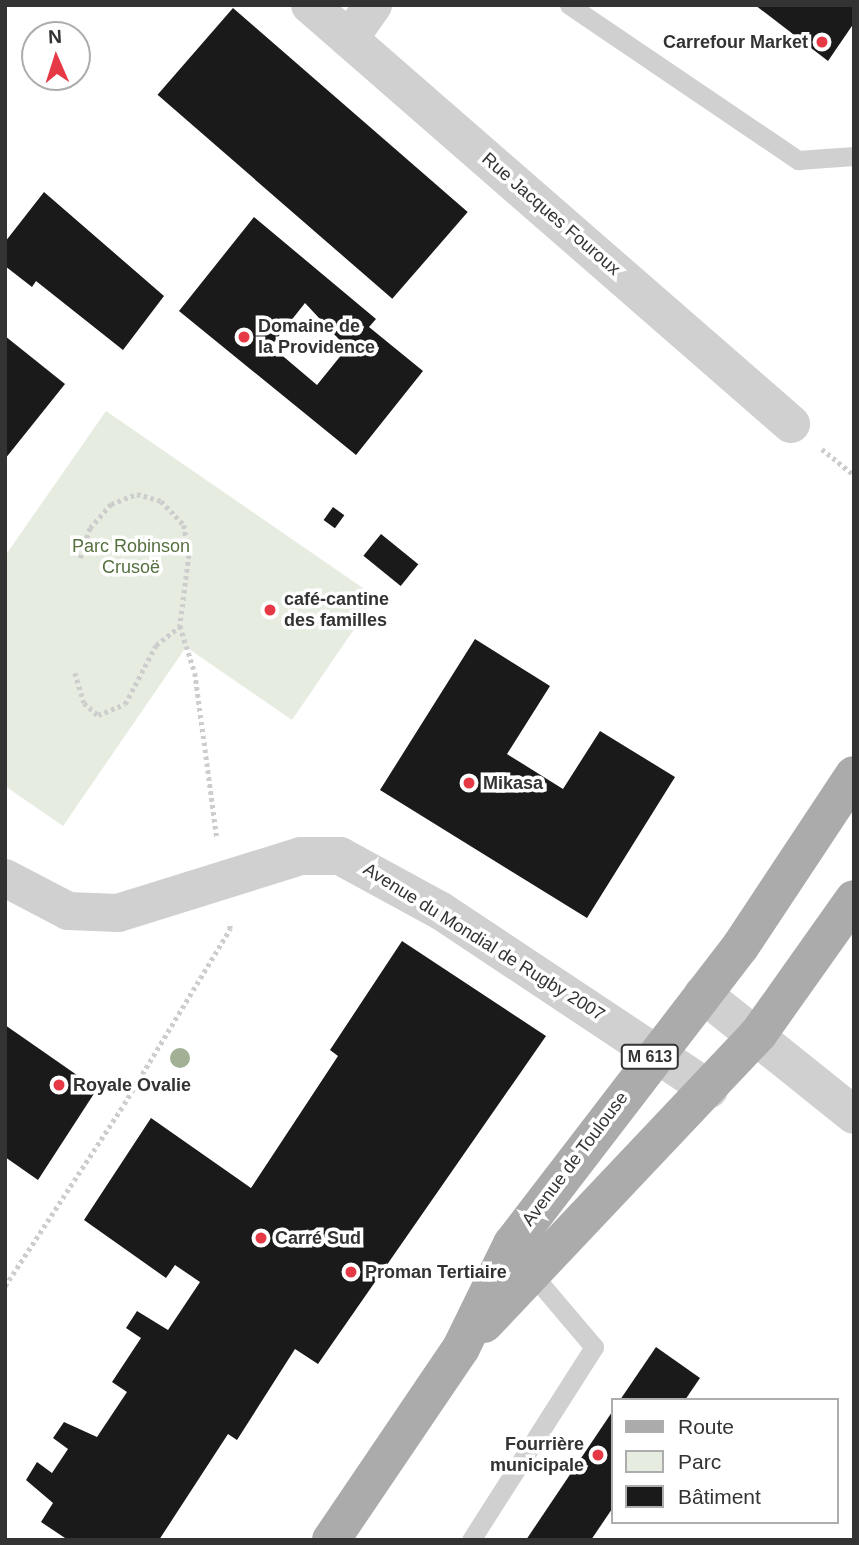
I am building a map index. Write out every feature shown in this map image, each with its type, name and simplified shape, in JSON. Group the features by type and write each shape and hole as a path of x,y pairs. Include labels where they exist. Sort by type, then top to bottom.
{"main road":[{"name":"Avenue de Toulouse","path":"331,1540 461,1348 512,1244 656,1049 703,993 854,775"},
{"name":"Avenue de Toulouse","path":"461,1348 709,1089 759,1033 854,899"}],"street":[{"name":"Rue Jacques Fouroux","path":"310,5 791,424"},
{"path":"349,39 373,5"},
{"name":"Avenue du Mondial de Rugby 2007","path":"5,878 68,911 118,913 301,856 340,856 378,872 656,1049 709,1089"},
{"path":"703,993 759,1033 854,1115"}],"lane":[{"path":"570,8 798,160 854,156"},
{"path":"471,1540 594,1347 533,1275"}],"path":[{"path":"5,1286 230,929 195,673 180,626 186,535 161,501 137,494 111,504 90,528 80,558"},
{"path":"75,673 84,703 98,715 125,704 156,645 180,626"}],"green space":[{"name":"Parc Robinson Crusoë","path":"106,411 376,597 292,720 186,647 63,826 5,786 5,556"}],"building":[{"name":"Carrefour Market","path":"755,5 854,5 854,23 828,61"},
{"path":"233,8 468,212 392,299 158,95"},
{"path":"44,192 164,296 123,350 36,281 32,287 5,266 5,242"},
{"name":"Domaine de la Providence","path":"254,217 376,319 369,327 423,371 356,455 179,311","holes":["305,303 347,348 317,385 271,346"]},
{"path":"5,336 65,384 5,459"},
{"path":"333,507 344,515 335,528 324,520"},
{"path":"381,534 418,564 401,586 363,556"},
{"name":"Mikasa","path":"475,639 550,686 507,754 563,789 600,731 675,777 587,918 380,790"},
{"name":"Carré Sud","path":"402,941 546,1036 318,1364 295,1349 237,1440 228,1434 159,1540 68,1540 41,1522 53,1503 26,1480 37,1462 52,1473 68,1449 53,1438 64,1422 97,1437 127,1392 112,1382 141,1338 126,1328 137,1311 168,1330 200,1282 175,1265 166,1278 84,1220 151,1118 251,1188 338,1056 330,1050"},
{"path":"5,1025 97,1089 38,1180 5,1157"},
{"name":"Fourrière municipale","path":"656,1347 700,1378 686,1398 621,1398"},
{"name":"Fourrière municipale","path":"610,1415 610,1512 591,1540 526,1540"}],"place":[{"name":"Carrefour Market","path":"822,42"},
{"name":"Domaine de la Providence","path":"244,337"},
{"name":"café-cantine des familles","path":"270,610"},
{"name":"Mikasa","path":"469,783"},
{"name":"Royale Ovalie","path":"59,1085"},
{"name":"Carré Sud","path":"261,1238"},
{"name":"Proman Tertiaire","path":"351,1272"},
{"name":"Fourrière municipale","path":"598,1455"}]}
